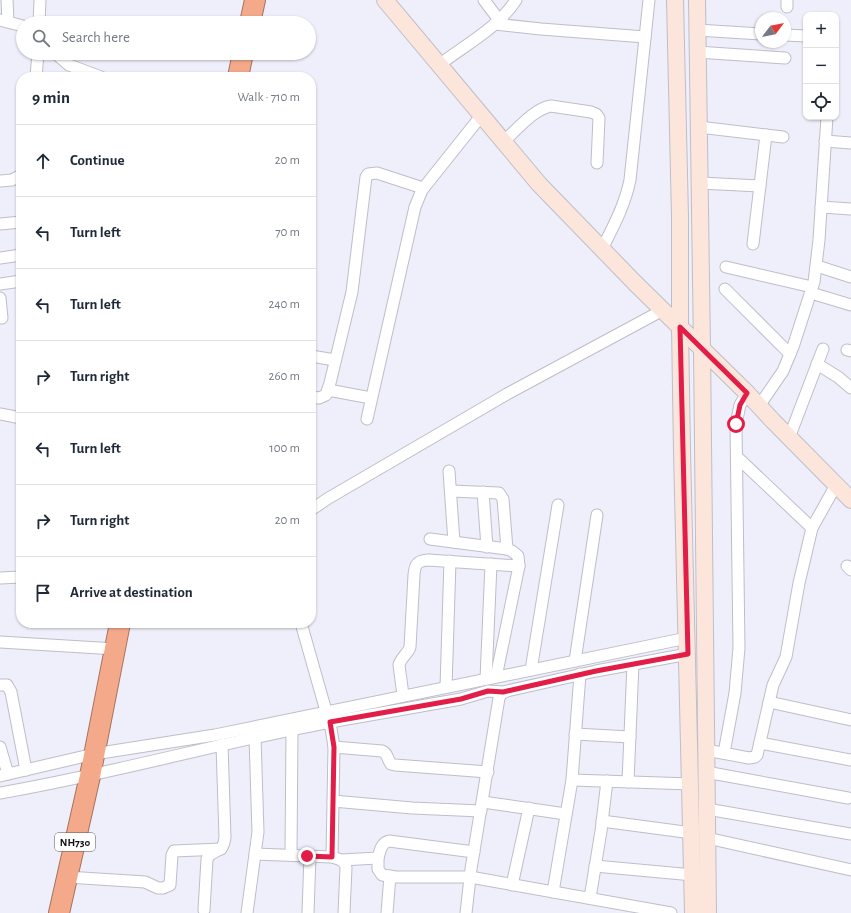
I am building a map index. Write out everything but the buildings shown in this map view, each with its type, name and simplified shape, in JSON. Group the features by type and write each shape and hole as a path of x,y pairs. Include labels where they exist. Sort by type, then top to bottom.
{"highway":[{"path":"252,16 255,0"},
{"path":"239,72 242,60"},
{"name":"NH730","path":"59,913 92,765 119,628"}],"street":[{"path":"7,0 4,21 16,24"},
{"path":"39,16 40,0"},
{"path":"385,0 539,184 602,249 700,345 851,500"},
{"path":"484,0 497,22"},
{"path":"439,64 497,22 516,0"},
{"path":"602,249 618,219 628,189 635,143 649,0"},
{"path":"675,0 687,638 694,913"},
{"path":"697,0 708,913"},
{"path":"497,22 541,29 645,37"},
{"path":"697,30 755,34"},
{"path":"791,35 803,36"},
{"path":"697,52 785,58"},
{"path":"36,72 37,60"},
{"path":"63,60 69,65 88,72"},
{"path":"503,142 535,113 545,107 551,106 591,112 596,114 599,118 597,163"},
{"path":"366,419 414,207 424,188 481,116"},
{"path":"759,406 783,371 811,290 817,266 827,120"},
{"path":"699,127 782,137"},
{"path":"753,244 766,135"},
{"path":"825,142 851,143"},
{"path":"316,398 326,395 328,390 352,292 366,177 368,174 377,173 424,188"},
{"path":"0,181 12,180 16,178"},
{"path":"700,183 760,186"},
{"path":"821,207 851,209"},
{"path":"0,224 16,222"},
{"path":"0,258 16,256"},
{"path":"817,266 851,277"},
{"path":"726,267 811,290 851,305"},
{"path":"0,284 16,282"},
{"path":"725,290 790,354"},
{"path":"0,298 2,318"},
{"path":"316,507 507,394 663,310"},
{"path":"790,438 823,349"},
{"path":"316,357 335,360"},
{"path":"817,364 838,377 851,388"},
{"path":"328,390 371,398"},
{"path":"724,753 735,693 739,648 736,424 738,413 747,393"},
{"path":"0,414 16,417"},
{"path":"737,457 812,528"},
{"path":"449,471 454,542"},
{"path":"706,750 755,758 757,755 773,685 786,657 812,528 836,485"},
{"path":"451,491 499,493 503,499 507,549"},
{"path":"483,492 487,547"},
{"path":"531,670 558,505"},
{"path":"575,661 596,515"},
{"path":"430,539 507,549 518,556 519,566 491,678"},
{"path":"403,696 399,664 400,660 410,647 415,566 417,563 421,561 450,561 519,566"},
{"path":"446,687 450,561"},
{"path":"491,564 491,678"},
{"path":"0,578 16,577"},
{"path":"302,628 328,716 334,747 333,801 337,858"},
{"path":"0,747 4,775 26,770 92,765 222,745 292,729 328,716 403,696 687,638"},
{"path":"0,642 116,649"},
{"path":"0,793 92,765 215,735 328,716 461,699 488,691 503,692 580,674 657,661 688,654"},
{"path":"628,782 633,664"},
{"path":"553,892 572,780 580,674"},
{"path":"0,685 8,685 11,692 26,770"},
{"path":"466,913 470,877 499,698 503,692"},
{"path":"769,702 851,720"},
{"path":"291,855 292,729"},
{"path":"575,734 630,737"},
{"path":"247,913 258,832 256,737"},
{"path":"760,743 851,760"},
{"path":"204,910 207,859 209,856 221,849 224,845 225,837 222,745"},
{"path":"334,747 382,751 385,752 391,764 395,765 488,772"},
{"path":"706,772 848,798"},
{"path":"572,780 691,784"},
{"path":"590,898 607,781"},
{"path":"333,801 412,808 482,806 529,808 566,814"},
{"path":"512,885 529,808"},
{"path":"707,808 851,834"},
{"path":"602,821 692,833"},
{"path":"707,838 851,870"},
{"path":"474,852 389,841 383,845 378,858 378,869 382,875 390,876 470,877 671,913"},
{"path":"67,877 145,882 158,888 163,888 170,885 172,855 174,851 221,849"},
{"path":"255,854 337,858 378,858"},
{"path":"308,913 310,856"},
{"path":"337,858 345,862 346,868 344,913"},
{"path":"595,866 693,875"},
{"path":"390,876 388,913 392,913"}],"route":[{"path":"307,856 332,857 334,747 330,722 461,699 488,691 503,692 596,671 657,661 688,654 680,327 747,393 740,405 736,424"}]}
